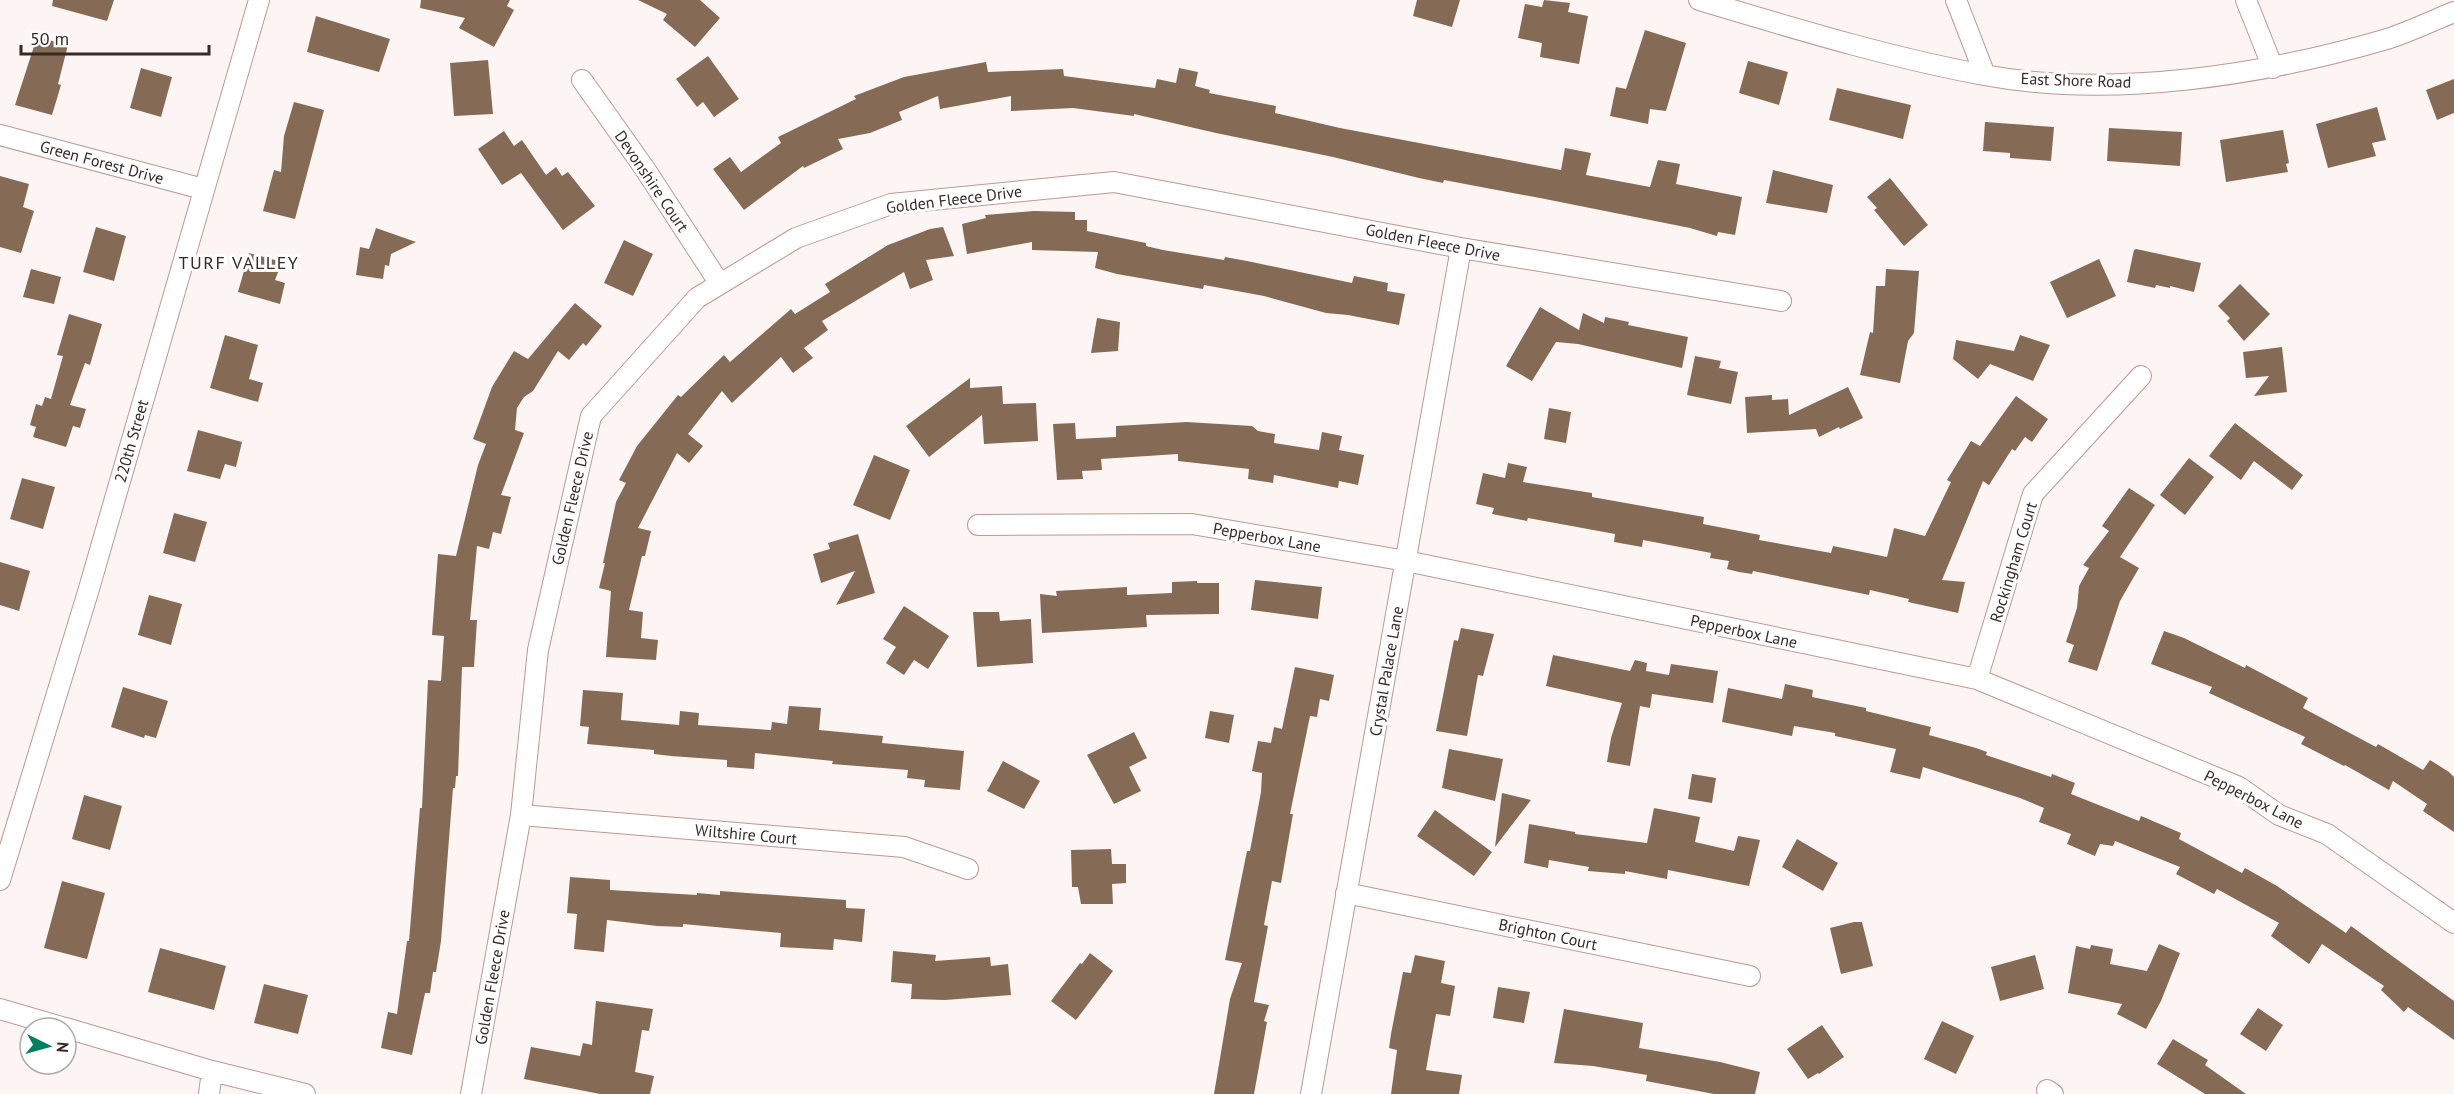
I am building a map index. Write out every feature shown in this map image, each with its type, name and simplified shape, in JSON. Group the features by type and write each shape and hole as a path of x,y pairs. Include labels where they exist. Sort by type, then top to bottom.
{"street":[{"name":"220th Street","path":"0,880 88,592 259,0"},
{"name":"East Shore Road","path":"1699,0 1827,38 1985,75 2045,82 2105,84 2183,80 2273,68 2388,38 2454,12"},
{"path":"1956,0 1985,75"},
{"path":"2246,0 2273,68"},
{"name":"Devonshire Court","path":"582,80 645,169 720,284"},
{"name":"Green Forest Drive","path":"0,135 203,189"},
{"name":"Golden Fleece Drive","path":"471,1094 521,815 538,650 591,416 697,298 720,284 796,238 891,204 1114,182 1461,248 1781,301"},
{"name":"Crystal Palace Lane","path":"1311,1094 1461,248"},
{"name":"Rockingham Court","path":"1977,680 2033,494 2141,376"},
{"name":"Pepperbox Lane","path":"978,525 1192,524 1406,561 1977,680 2239,787 2279,815 2327,834 2454,923"},
{"name":"Wiltshire Court","path":"521,815 904,847 968,869"},
{"name":"Brighton Court","path":"1346,893 1750,976"},
{"path":"0,1009 24,1016"},
{"path":"78,1032 212,1071 305,1094"},
{"path":"209,1094 212,1071"}],"building":[{"path":"53,0 114,0 107,21 52,6"},
{"path":"421,0 510,0 507,6 514,10 494,47 459,28 465,18 420,8"},
{"path":"638,0 700,0 720,18 695,47 663,20 667,14"},
{"path":"1417,0 1460,0 1452,27 1413,16"},
{"path":"1544,0 1570,3 1568,12 1588,16 1579,64 1540,57 1542,43 1518,38 1525,4 1542,7"},
{"path":"316,16 390,39 379,72 307,52"},
{"path":"1645,30 1686,43 1666,111 1650,109 1648,124 1610,116 1616,87 1626,89"},
{"path":"37,37 68,45 58,84 61,85 52,115 15,105"},
{"path":"708,56 739,99 714,117 703,102 697,107 676,79"},
{"path":"488,60 493,114 454,116 450,63"},
{"path":"1748,61 1788,72 1779,105 1739,93"},
{"path":"986,62 988,72 1063,69 1064,76 1155,88 1157,79 1176,83 1179,68 1198,72 1195,86 1210,90 1209,93 1276,106 1275,113 1340,128 1561,170 1565,148 1591,153 1586,175 1650,187 1658,160 1680,164 1676,184 1742,197 1735,235 1718,232 1717,236 1690,228 1540,198 1444,180 1443,183 1134,114 1134,116 1073,108 1011,111 1011,96 940,109 938,96 899,112 902,120 870,133 838,139 843,149 804,168 803,166 744,210 713,169 730,157 741,172 781,143 778,137 856,99 854,96 904,77"},
{"path":"141,68 172,77 161,117 130,108"},
{"path":"2454,79 2454,113 2437,120 2426,90"},
{"path":"1837,88 1911,105 1903,139 1829,120"},
{"path":"294,102 324,110 295,219 263,211 274,170 281,172 284,136"},
{"path":"2377,107 2386,140 2372,143 2376,156 2328,168 2316,124"},
{"path":"1985,122 2054,127 2051,161 2010,158 2010,153 1983,151"},
{"path":"2109,128 2182,132 2180,166 2107,161"},
{"path":"2283,130 2289,163 2286,164 2288,172 2226,182 2220,140"},
{"path":"504,131 514,146 522,140 546,175 556,167 562,176 568,172 595,206 563,230 521,173 502,185 478,149"},
{"path":"1773,170 1833,185 1827,213 1766,203"},
{"path":"0,176 29,184 23,207 34,211 21,253 0,247"},
{"path":"1890,178 1928,225 1904,246 1874,210 1877,208 1867,197"},
{"path":"1034,211 1075,212 1075,220 1087,220 1087,231 1146,243 1146,246 1163,250 1224,260 1225,257 1352,283 1354,276 1388,283 1387,291 1405,294 1399,325 1326,313 1264,296 1204,285 1203,289 1117,274 1095,268 1098,252 1032,250 1032,242 967,254 962,224 986,218 985,215"},
{"path":"96,227 126,236 114,281 83,272"},
{"path":"943,227 954,256 926,260 933,280 910,289 904,272 822,321 828,330 804,348 813,358 793,373 781,357 732,403 722,391 688,434 703,446 689,463 677,453 638,528 651,531 645,556 642,556 629,610 643,612 641,638 658,640 656,660 606,657 611,591 599,588 616,502 626,483 619,480 637,446 678,395 681,397 724,355 730,362 791,309 795,314 830,292 825,284 888,245 930,229"},
{"path":"376,228 416,242 391,254 389,266 385,265 383,279 356,275 360,247 369,249"},
{"path":"624,240 653,254 633,296 604,283"},
{"path":"2136,249 2201,263 2194,292 2170,286 2170,288 2156,285 2155,288 2127,282"},
{"path":"249,253 282,262 275,280 285,283 280,304 238,292"},
{"path":"2099,259 2116,296 2067,318 2050,282"},
{"path":"31,269 61,277 54,304 23,297"},
{"path":"1886,269 1919,271 1914,333 1908,341 1900,383 1860,375 1870,332 1873,333 1876,286 1885,286"},
{"path":"2240,284 2270,314 2244,341 2227,321 2230,318 2218,306"},
{"path":"575,303 602,326 586,346 583,343 569,360 558,351 533,391 524,397 517,408 515,430 524,433 501,495 511,497 501,534 493,532 489,549 477,546 470,620 477,620 474,667 462,667 458,776 456,776 455,788 453,788 441,941 436,972 433,972 430,993 425,993 412,1055 381,1048 388,1012 397,1014 407,941 409,941 420,808 422,808 428,680 441,681 444,636 432,635 438,554 456,556 478,465 486,444 473,439 492,387 514,351 528,359"},
{"path":"1540,307 1579,330 1583,313 1604,323 1605,317 1629,322 1628,325 1688,337 1682,368 1578,344 1556,342 1532,381 1506,366"},
{"path":"69,314 102,324 90,365 85,363 70,405 86,409 80,428 73,426 66,447 33,437 36,427 30,425 36,404 42,406 45,397 51,399 63,356 57,355"},
{"path":"1097,318 1120,322 1118,351 1091,353"},
{"path":"225,335 258,345 249,379 263,383 258,402 210,388"},
{"path":"2020,335 2050,345 2033,381 1990,364 1978,379 1953,359 1956,340 2014,351"},
{"path":"2282,347 2287,392 2254,396 2269,376 2246,378 2243,352"},
{"path":"1695,356 1721,361 1719,368 1738,372 1731,404 1687,395"},
{"path":"970,378 970,388 1002,386 1003,404 1036,403 1038,441 984,444 982,415 929,457 906,426"},
{"path":"1848,387 1863,418 1840,429 1839,427 1819,437 1816,429 1747,433 1745,397 1772,395 1772,400 1788,399 1789,415"},
{"path":"2016,396 2048,419 2032,442 2025,437 2015,451 2012,449 1989,485 1983,481 1942,580 1965,582 1958,613 1908,602 1909,599 1870,590 1869,595 1753,571 1752,574 1739,572 1727,569 1729,561 1710,558 1711,553 1643,540 1642,547 1614,542 1615,534 1528,518 1527,521 1492,514 1494,508 1476,504 1483,473 1505,478 1508,463 1527,467 1523,482 1592,493 1592,497 1704,517 1703,524 1760,535 1759,540 1831,553 1833,546 1887,557 1894,528 1925,536 1951,482 1947,480 1971,441 1980,446"},
{"path":"1549,408 1571,412 1566,443 1544,439"},
{"path":"1187,422 1252,426 1258,431 1275,434 1274,443 1319,450 1322,432 1342,436 1339,450 1364,455 1358,485 1339,481 1338,488 1274,475 1273,483 1248,479 1249,469 1178,461 1178,454 1101,459 1102,470 1082,471 1083,479 1057,480 1053,424 1075,423 1076,439 1116,437 1116,426"},
{"path":"2235,423 2303,475 2292,490 2254,461 2241,480 2209,456"},
{"path":"198,430 242,442 236,467 225,464 220,479 187,471"},
{"path":"874,455 910,470 890,520 853,505"},
{"path":"2189,458 2214,477 2185,515 2160,495"},
{"path":"22,478 55,487 43,529 10,519"},
{"path":"2129,488 2155,505 2120,557 2139,568 2120,601 2097,671 2068,662 2074,645 2066,642 2077,608 2079,586 2089,568 2083,565 2109,531 2102,526"},
{"path":"174,513 207,522 195,562 163,553"},
{"path":"858,534 875,593 836,605 855,571 821,583 813,554 830,549 828,543"},
{"path":"0,562 30,571 19,611 0,605"},
{"path":"1255,580 1322,587 1318,619 1251,610"},
{"path":"1197,581 1197,583 1219,583 1219,614 1146,615 1147,627 1042,633 1040,594 1057,596 1056,591 1127,587 1127,595 1172,593 1172,582"},
{"path":"149,595 182,604 171,645 138,635"},
{"path":"904,606 949,636 928,669 914,660 904,675 886,663 896,647 883,639"},
{"path":"973,612 999,612 1000,621 1031,619 1033,663 977,667"},
{"path":"1461,628 1494,634 1483,676 1478,675 1467,736 1436,731 1454,640 1458,641"},
{"path":"2164,631 2184,638 2245,668 2246,665 2308,698 2303,708 2376,747 2378,744 2423,770 2430,760 2449,772 2454,777 2454,832 2423,811 2427,804 2393,781 2389,790 2301,744 2305,737 2209,693 2212,687 2151,664"},
{"path":"1553,655 1630,671 1635,660 1647,663 1646,671 1669,675 1671,664 1718,671 1713,703 1652,694 1650,708 1640,706 1630,766 1607,762 1611,738 1622,703 1546,686"},
{"path":"1295,667 1334,675 1329,701 1320,699 1317,717 1310,716 1290,814 1293,814 1281,883 1272,881 1264,925 1268,926 1254,1002 1269,1005 1264,1021 1267,1022 1254,1094 1214,1094 1230,999 1242,963 1225,960 1261,792 1262,773 1252,771 1258,741 1271,743 1274,727 1282,729"},
{"path":"1785,684 1813,690 1812,697 1866,708 1866,711 1931,727 1929,735 1976,748 1987,752 1986,755 2051,777 2052,774 2075,783 2071,794 2139,821 2141,816 2181,833 2179,839 2242,873 2245,868 2277,886 2346,933 2351,926 2454,1001 2454,1040 2408,1007 2404,1012 2381,990 2384,986 2322,944 2309,964 2271,936 2279,923 2217,889 2214,894 2176,874 2180,867 2115,841 2113,846 2100,844 2095,856 2067,844 2071,834 2039,822 2044,808 2020,798 1923,767 1920,779 1890,772 1896,749 1835,736 1835,733 1794,726 1792,736 1722,722 1728,688 1782,699"},
{"path":"123,687 168,701 156,738 145,735 144,738 111,727"},
{"path":"583,690 623,693 621,720 679,725 680,711 699,713 698,725 771,730 772,722 787,724 789,706 821,708 819,730 883,736 882,743 964,751 960,790 924,787 925,780 907,778 908,770 832,764 833,761 755,753 754,769 727,767 727,760 671,756 654,754 654,750 587,744 589,727 580,726"},
{"path":"1210,711 1234,715 1229,743 1205,738"},
{"path":"1134,732 1147,758 1129,767 1141,791 1114,804 1087,755"},
{"path":"1449,749 1503,759 1495,801 1442,788"},
{"path":"1003,761 1040,781 1024,809 987,791"},
{"path":"1692,774 1716,778 1712,803 1688,799"},
{"path":"1502,793 1531,800 1495,847"},
{"path":"84,795 122,806 110,850 72,839"},
{"path":"1654,808 1700,817 1695,842 1734,851 1738,836 1760,840 1749,886 1668,870 1667,879 1625,871 1625,874 1588,871 1589,867 1549,860 1548,868 1524,863 1529,824 1575,832 1575,834 1647,843"},
{"path":"1435,810 1492,852 1474,876 1417,836"},
{"path":"1797,839 1838,863 1823,891 1782,867"},
{"path":"1111,849 1112,864 1126,864 1126,883 1112,884 1113,904 1081,904 1078,887 1072,887 1071,850"},
{"path":"570,877 610,880 610,890 697,895 697,893 720,895 720,891 846,900 846,908 865,909 862,942 834,939 833,950 780,947 781,933 683,924 683,927 657,926 607,920 604,952 574,949 577,914 567,913"},
{"path":"62,881 105,893 87,959 44,948"},
{"path":"1862,922 1873,966 1841,974 1830,928"},
{"path":"2159,944 2180,953 2161,1001 2146,1029 2117,1014 2122,1004 2068,993 2076,946 2090,949 2091,945 2113,949 2110,964 2147,971"},
{"path":"160,948 226,966 214,1010 148,992"},
{"path":"893,951 936,955 935,961 990,957 991,966 1008,964 1011,995 945,1000 911,999 912,984 891,982"},
{"path":"1090,953 1113,971 1076,1020 1051,1001"},
{"path":"1415,955 1445,961 1441,983 1455,986 1450,1016 1436,1014 1426,1070 1462,1075 1459,1094 1391,1094 1397,1050 1389,1048 1391,1034 1403,972 1411,973"},
{"path":"2035,955 2044,989 2000,1001 1991,967"},
{"path":"264,984 308,995 298,1034 254,1023"},
{"path":"1498,987 1530,992 1524,1023 1493,1018"},
{"path":"596,1001 653,1009 649,1031 642,1030 635,1072 654,1076 650,1094 600,1094 524,1079 531,1047 580,1056 583,1043 592,1045"},
{"path":"2258,1008 2283,1025 2266,1051 2240,1034"},
{"path":"1564,1009 1643,1023 1639,1048 1720,1062 1760,1072 1755,1094 1714,1094 1646,1081 1647,1075 1593,1066 1554,1063"},
{"path":"1942,1021 1974,1036 1956,1074 1924,1059"},
{"path":"1822,1025 1844,1057 1808,1079 1787,1049"},
{"path":"2173,1039 2208,1060 2205,1065 2246,1094 2205,1094 2157,1064"}],"district":[{"name":"TURF VALLEY","path":"239,263"}]}
